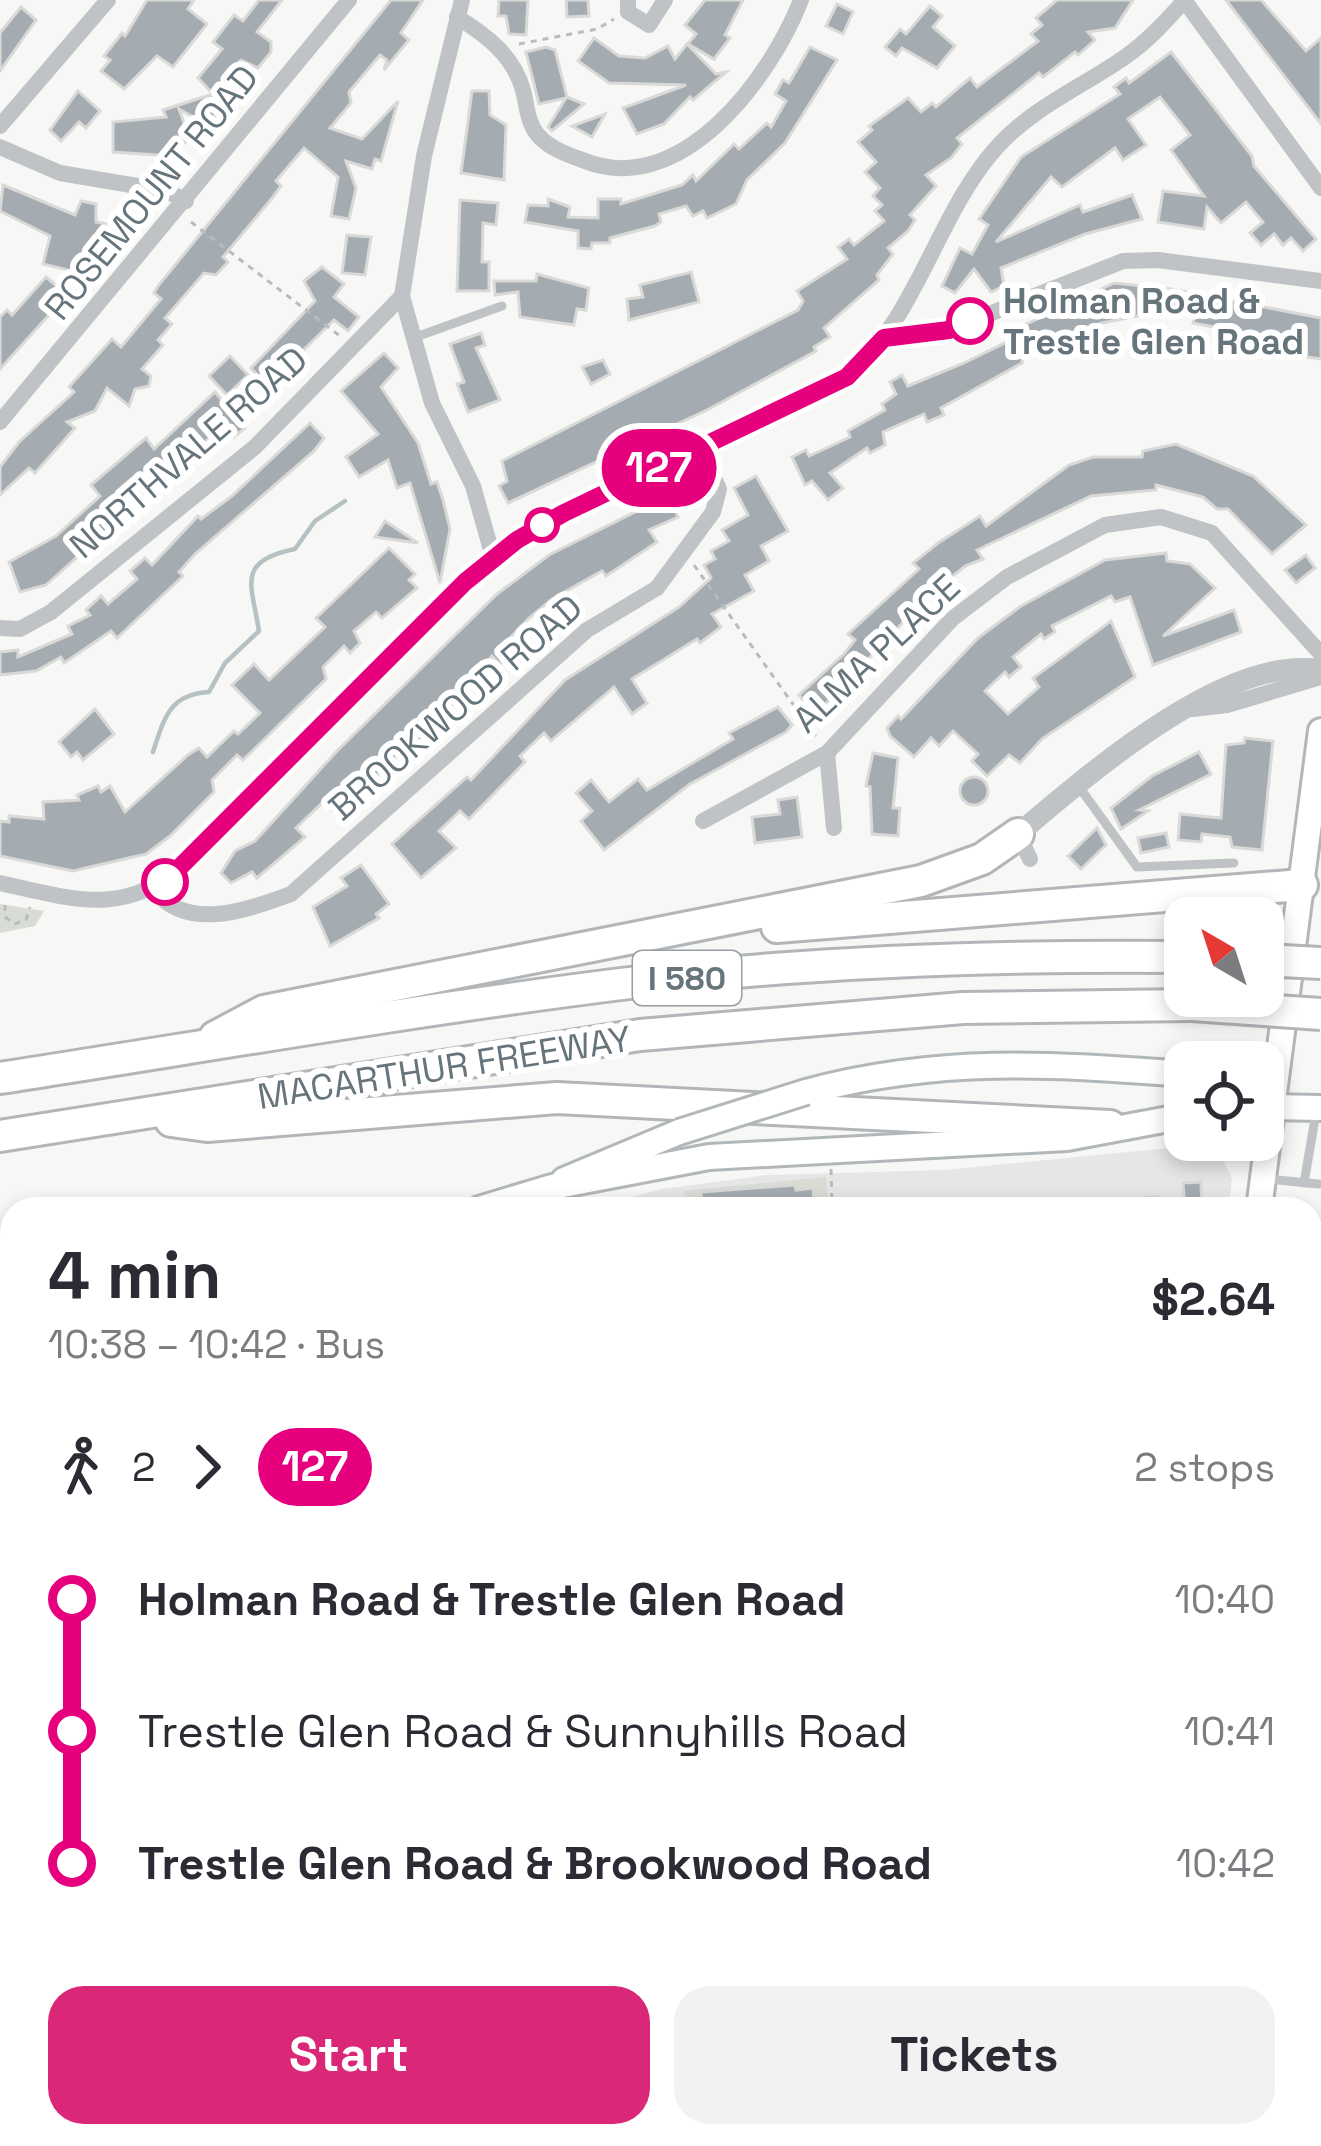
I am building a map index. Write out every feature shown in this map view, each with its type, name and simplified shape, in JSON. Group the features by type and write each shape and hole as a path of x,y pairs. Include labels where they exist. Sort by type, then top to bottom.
{"highway":[{"path":"194,1048 264,1011 921,881 1024,846"},
{"path":"532,958 843,920 1312,886"},
{"name":"MACARTHUR FREEWAY","path":"0,1078 729,973 963,958 1164,957"},
{"path":"1284,961 1321,963"},
{"name":"MACARTHUR FREEWAY","path":"0,1136 513,1052 660,1033 963,1008 1192,1005 1321,1014"},
{"path":"142,1116 207,1126 557,1098 1110,1126"}],"main road":[{"path":"1280,1041 1312,886 1320,746"},
{"path":"557,1197 679,1132 806,1092 899,1071 968,1063 1164,1073"},
{"path":"1284,1099 1319,1108"},
{"path":"559,1197 709,1157 1067,1138 1164,1119"},
{"path":"1260,1197 1263,1161"}],"street":[{"path":"0,126 108,0"},
{"name":"ROSEMOUNT ROAD","path":"0,422 349,0"},
{"path":"628,6 649,25 665,0"},
{"path":"460,8 500,48 522,88 537,133 553,147 602,168 639,164 702,136 759,80 801,0"},
{"path":"4,884 75,900 122,901 154,890 188,865 493,557 564,513 847,377 884,338 980,169 998,146 1026,118 1127,56 1185,0 1321,188"},
{"path":"460,8 424,156 402,296 432,403 473,486 493,557"},
{"path":"0,148 61,173 167,191 182,207"},
{"path":"884,338 949,330 1123,262 1158,260 1321,281"},
{"name":"NORTHVALE ROAD","path":"0,628 20,629 51,612 255,447 402,296"},
{"name":"BROOKWOOD ROAD","path":"154,890 164,902 199,913 234,915 291,894 587,630 658,588 713,512 719,489 700,448"},
{"name":"ALMA PLACE","path":"703,821 827,752 904,666 970,605 1060,546 1132,518 1191,523 1212,533 1321,654"},
{"path":"1024,846 1077,784 1126,746 1224,687 1273,672 1321,674"},
{"path":"827,752 834,829"}],"lane":[{"path":"413,338 502,306"},
{"path":"1077,784 1138,867 1234,863"},
{"path":"1304,1183 1315,1156 1319,1108"},
{"path":"1262,1178 1318,1184"}],"path":[{"path":"500,48 597,28 628,6"},
{"path":"182,207 337,334"},
{"path":"684,556 827,752"},
{"path":"4,884 4,913 14,924 26,920 33,891"},
{"path":"831,1150 832,1197"}],"shaded area":[{"path":"0,904 44,911 35,926 0,933"},
{"path":"1164,1148 1164,1161 1224,1161 1232,1179 1230,1197 631,1197 767,1175 945,1170"},
{"path":"826,1177 828,1197 685,1197 684,1191"}],"building":[{"path":"147,0 194,0 188,9 207,24 173,67 157,56 124,89 101,71 110,60 104,56 122,33 125,36"},
{"path":"259,0 282,0 257,32 271,42 271,52 258,68 241,60 225,78 205,106 217,113 209,126 179,109 190,140 158,155 113,152 113,122 166,117 163,110 213,94 198,78 222,49 213,42 234,15 243,21"},
{"path":"391,0 423,0 401,33 409,40 384,70 387,60 380,55 349,92 351,103 330,128 362,139 398,101 381,161 375,159 372,169 346,161 356,188 349,219 331,216 338,177 304,148 276,181 281,186 273,197 223,257 228,262 216,275 204,273 165,318 172,324 158,340 163,345 142,369 151,376 149,386 135,389 129,406 107,388 95,411 67,422 75,428 35,473 29,468 0,495 0,467 19,442 74,392 69,387 112,339 121,347 161,299 154,293 158,286"},
{"path":"499,0 528,0 526,35 509,34 506,16 498,16"},
{"path":"566,0 588,0 589,16 567,17"},
{"path":"705,0 743,0 725,35 730,38 714,59 688,44 696,34 685,25"},
{"path":"1057,0 1133,0 1115,28 1088,32 1095,40 1078,55 1075,52 1043,77 1039,73 957,138 962,144 951,158 926,175 936,186 910,215 915,220 908,231 888,248 893,254 877,275 879,280 824,328 830,337 814,347 816,351 707,410 508,503 499,486 507,481 502,461 798,310 803,301 797,291 847,259 838,247 849,239 854,245 884,221 875,211 882,205 873,196 880,188 865,172 876,162 858,142 872,130 869,126 908,98 921,112 932,103 936,107 970,78 977,87 1038,41 1031,34 1042,25 1036,18"},
{"path":"1226,0 1261,0 1306,51 1321,38 1321,124"},
{"path":"837,4 853,12 843,34 826,26"},
{"path":"930,6 942,16 933,27 955,46 937,68 902,48 896,56 885,47 900,29 906,34"},
{"path":"21,7 36,20 0,71 0,33"},
{"path":"594,38 619,56 645,58 668,46 675,59 687,44 716,74 726,72 693,100 690,97 664,124 637,134 623,108 686,85 609,83 578,61"},
{"path":"546,47 555,50 567,97 584,104 552,131 548,127 566,98 539,104 526,52"},
{"path":"810,47 837,60 785,143 747,180 736,204 707,218 703,211 693,216 686,206 659,214 661,222 655,226 610,238 610,243 592,243 591,249 578,248 578,231 525,222 528,205 548,206 548,199 570,207 568,217 598,218 598,199 621,199 621,204 682,185 693,175 696,181 734,144 739,149 767,123 771,127 786,101 775,94 783,80 789,83"},
{"path":"1171,52 1252,156 1254,166 1316,239 1303,251 1291,238 1283,245 1274,234 1261,245 1250,233 1263,222 1246,202 1221,223 1207,207 1204,229 1158,222 1163,191 1204,196 1171,150 1190,135 1160,97 1128,119 1146,145 1123,160 1115,148 1062,187 1051,177 996,242 1080,205 1083,212 1132,195 1142,219 1085,234 1001,268 1004,286 991,292 974,269 955,293 942,286 960,248 972,254 988,225 979,219 1021,157 1120,94 1114,87 1126,78 1129,83"},
{"path":"78,91 100,111 86,128 79,122 61,141 50,130"},
{"path":"472,91 489,91 490,115 506,125 504,180 461,173"},
{"path":"605,114 592,137 572,126"},
{"path":"3,185 75,215 81,201 96,204 96,222 106,224 96,263 83,261 80,273 43,264 50,236 0,211"},
{"path":"460,200 498,203 496,225 483,223 482,262 489,262 489,291 457,291"},
{"path":"347,235 371,237 365,275 342,273"},
{"path":"322,267 344,284 334,297 359,317 348,331 334,320 267,386 251,368 315,301 304,281"},
{"path":"691,272 699,302 629,320 627,299 643,297 640,285"},
{"path":"537,274 589,288 586,310 577,309 574,325 520,317 518,292 495,295 494,281 536,281"},
{"path":"46,277 67,295 0,369 0,317 7,310 12,315"},
{"path":"1114,283 1321,318 1321,359 1287,354 1290,341 1193,323 1195,315 1147,314 1102,323 1022,354 1022,363 941,408 944,415 927,422 924,414 883,432 885,445 870,453 867,448 830,473 843,488 828,500 812,481 805,485 792,457 806,450 809,456 850,437 848,431 885,410 882,404 896,394 890,382 902,375 908,386 964,363 1019,336 1016,329"},
{"path":"481,333 485,345 476,348 500,400 468,412 457,384 464,382 450,344"},
{"path":"384,353 398,368 381,387 418,443 431,484 437,482 443,500 450,529 440,583 410,483 397,488 388,460 359,477 346,457 378,434 341,391"},
{"path":"230,356 248,375 227,395 209,376"},
{"path":"603,360 610,374 591,384 582,367"},
{"path":"215,392 245,428 234,437 224,425 46,585 20,592 9,562 56,536 100,496 91,485 146,438 154,449"},
{"path":"310,423 324,438 314,451 195,554 179,572 183,576 117,638 111,631 64,663 61,657 36,671 0,675 0,652 18,650 18,657 72,634 68,626 90,615 86,610 101,596 108,604 137,579 130,571 145,558 152,565 198,516 201,519 232,496"},
{"path":"1176,444 1253,476 1306,525 1272,554 1228,509 1217,509 1203,497 1156,485 1156,490 1091,496 977,550 983,559 965,566 927,597 815,715 799,695 844,654 855,640 848,634 919,569 913,563 938,543 980,516 986,526 1069,465 1093,457 1142,457 1143,451"},
{"path":"756,476 788,531 761,546 769,561 745,575 754,591 712,614 721,627 700,643 697,639 632,679 647,703 632,714 614,687 551,741 544,733 520,756 525,762 469,819 460,811 439,831 456,848 421,878 392,844 467,777 471,780 565,680 679,607 711,578 704,565 715,559 711,551 729,541 722,530 748,515 734,488"},
{"path":"685,487 691,500 674,508 678,517 649,530 657,542 606,576 602,571 552,599 529,618 506,642 514,650 500,664 492,656 450,707 445,702 419,728 427,735 409,754 402,751 337,814 322,803 296,828 305,837 257,878 252,872 231,883 221,873 235,851 255,841 337,751 497,594 549,555"},
{"path":"385,521 418,543 375,537"},
{"path":"389,548 415,574 409,580 417,588 382,618 376,612 354,631 360,643 350,653 344,646 323,667 326,679 243,760 237,755 212,780 214,792 170,836 146,854 73,871 0,856 0,821 9,822 9,816 44,819 43,802 79,800 77,795 98,786 101,792 110,786 125,812 188,755 199,748 207,757 234,731 238,734 260,713 232,685 254,664 269,680 325,627 316,618"},
{"path":"1166,553 1167,561 1190,564 1215,588 1163,636 1234,610 1241,632 1153,665 1130,597 1115,602 1111,596 1052,626 1055,632 1044,639 1041,634 1013,657 1021,667 1009,677 1005,672 985,691 1008,714 1039,687 1033,678 1111,621 1135,677 1042,739 1020,763 1009,755 987,776 972,761 978,754 953,731 939,746 931,738 914,757 890,736 887,728 898,716 901,719 978,638 1021,606 1105,560"},
{"path":"1306,555 1315,568 1296,583 1285,570"},
{"path":"778,707 792,725 786,732 690,784 604,850 581,821 592,811 576,793 591,780 609,802 638,779 647,790 733,739 729,733"},
{"path":"95,709 114,734 83,760 77,752 71,757 59,742"},
{"path":"1245,738 1273,741 1262,850 1232,847 1230,837 1202,834 1201,842 1178,840 1180,814 1221,818 1226,745 1244,743"},
{"path":"1199,752 1211,774 1139,810 1148,811 1121,829 1111,808 1152,776"},
{"path":"873,753 898,758 893,808 900,808 898,836 872,834 870,787 866,786"},
{"path":"974,777 984,781 988,791 984,801 974,805 964,801 960,791 964,781"},
{"path":"797,797 802,837 755,843 752,817 780,814 778,800"},
{"path":"1097,828 1106,845 1081,869 1068,856"},
{"path":"1166,833 1169,847 1141,853 1138,838"},
{"path":"361,865 389,904 376,914 379,918 330,946 313,907 347,886 341,878"},
{"path":"1201,1182 1202,1197 1184,1197 1183,1183"},
{"path":"795,1185 796,1190 813,1188 814,1197 701,1197 701,1192"}],"waterway":[{"path":"153,752 170,710 185,698 209,692 225,663 259,631 251,588 255,568 263,560 295,549 315,521 345,501"}],"bus line":[{"name":"127","path":"165,882 188,865 465,582 517,540 847,377 884,338 949,330 970,321"}],"place":[{"name":"Holman Road & Trestle Glen Road","path":"970,321"}]}
